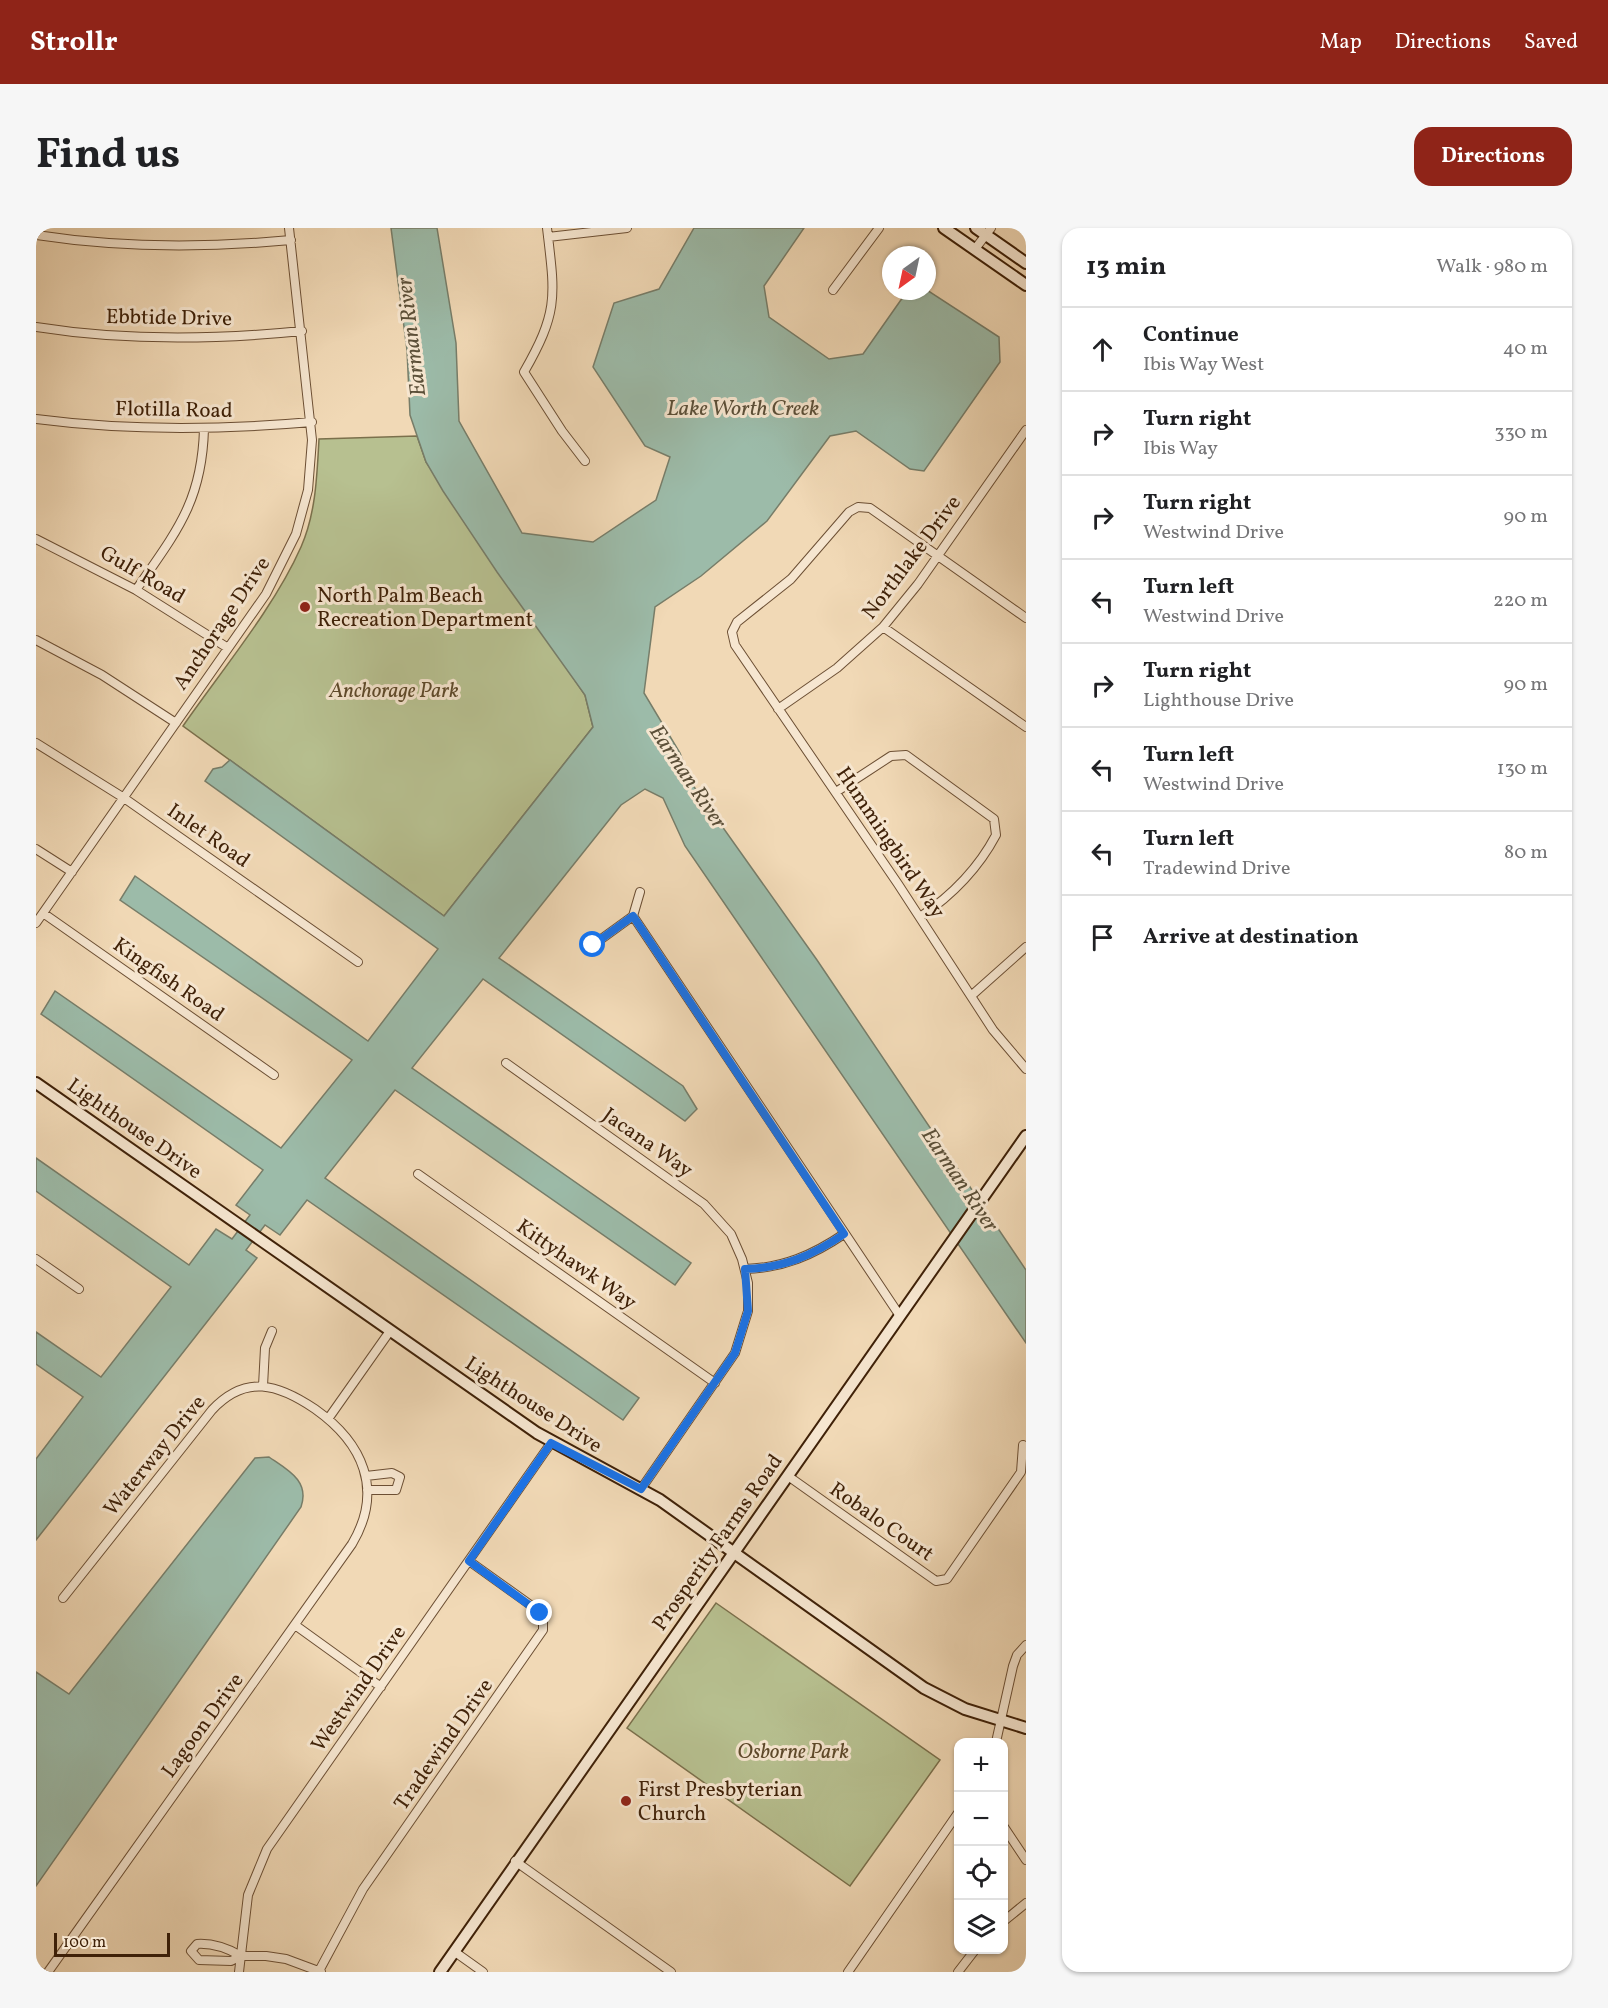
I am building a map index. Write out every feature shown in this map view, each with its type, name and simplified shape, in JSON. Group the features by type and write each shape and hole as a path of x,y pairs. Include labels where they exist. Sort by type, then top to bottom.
{"street":[{"name":"Anchorage Drive","path":"36,923 278,575 296,534 311,468 312,422 289,228"},
{"path":"547,228 554,285 552,312 542,342 524,372 585,461"},
{"path":"548,237 627,228"},
{"path":"834,290 879,228"},
{"path":"944,228 1026,285"},
{"path":"976,228 988,231 1026,263"},
{"path":"975,249 988,231"},
{"path":"36,235 158,246 208,246 291,240"},
{"name":"Ebbtide Drive","path":"36,327 171,338 226,337 302,331"},
{"name":"Flotilla Road","path":"36,419 112,427 204,429 312,422"},
{"path":"136,590 172,538 191,503 200,472 204,429"},
{"name":"Northlake Drive","path":"778,710 837,668 883,627 937,556 1026,430"},
{"name":"Hummingbird Way","path":"937,556 870,508 853,509 810,560 777,591 737,622 732,632 735,645 920,917 993,1030 1026,1069"},
{"name":"Gulf Road","path":"36,539 136,590 228,648"},
{"path":"937,556 1026,618"},
{"path":"883,627 1026,727"},
{"path":"36,640 102,675 176,723"},
{"name":"Inlet Road","path":"36,743 124,798 358,962"},
{"path":"836,792 891,756 906,755 994,819 996,835 964,881 946,899 920,917"},
{"path":"36,849 72,872"},
{"path":"593,945 633,916 640,892"},
{"name":"Kingfish Road","path":"43,913 274,1075"},
{"path":"633,916 900,1316"},
{"path":"971,996 1026,947"},
{"name":"Jacana Way","path":"506,1063 704,1203 731,1234 745,1269"},
{"name":"Lighthouse Drive","path":"36,1083 551,1443 641,1489 683,1515 924,1688 965,1709 1026,1728"},
{"name":"Prosperity Farms Road","path":"440,1972 1026,1136"},
{"name":"Kittyhawk Way","path":"418,1174 716,1383"},
{"path":"641,1489 735,1353 744,1330 749,1300 745,1269 790,1263 823,1248 844,1234"},
{"path":"36,1259 79,1289"},
{"path":"263,1386 265,1348 273,1331"},
{"path":"328,1419 390,1331"},
{"name":"Waterway Drive","path":"63,1598 219,1402 237,1391 263,1386 294,1395 328,1419"},
{"name":"Lagoon Drive","path":"48,1972 355,1539 364,1515 366,1476 355,1447 328,1419"},
{"name":"Westwind Drive","path":"239,1972 248,1895 261,1860 551,1443"},
{"name":"Robalo Court","path":"788,1476 936,1581 942,1581 947,1579 1021,1472 1023,1445"},
{"path":"366,1476 397,1474 400,1483 396,1490 367,1490"},
{"name":"Tradewind Drive","path":"320,1971 363,1890 543,1630 543,1618 536,1609 469,1561"},
{"path":"295,1625 381,1687"},
{"path":"997,1738 1015,1660 1026,1645"},
{"path":"848,1972 954,1819"},
{"path":"1008,1833 1026,1860"},
{"path":"515,1862 671,1972"},
{"path":"1008,1918 1026,1903"},
{"path":"241,1956 231,1961 199,1960 191,1951 197,1944 203,1943 227,1948 241,1956 286,1959 320,1971"},
{"path":"454,1952 483,1972"},
{"path":"958,1972 972,1954"},
{"path":"36,1969 40,1972"}],"green space":[{"name":"Anchorage Park","path":"417,436 426,462 585,695 593,727 444,916 183,726 262,616 301,547 313,507 319,439"},
{"name":"Osborne Park","path":"716,1603 940,1760 850,1886 627,1728"}],"water":[{"name":"Lake Worth Creek","path":"391,228 437,228 456,343 459,421 522,533 593,542 656,500 670,457 645,446 593,367 614,303 659,289 694,228 804,228 764,286 769,317 829,359 863,354 901,300 936,300 936,296 999,337 1000,362 924,471 910,469 856,431 830,436 767,521 701,576 655,607 644,693 680,753 692,784 817,960 1026,1270 1026,1343 685,846 663,798 645,789 621,805 499,958 683,1086 697,1109 685,1121 483,979 412,1068 691,1263 675,1285 395,1090 325,1178 639,1398 623,1420 307,1200 280,1235 265,1225 246,1250 257,1258 36,1540 36,1459 83,1397 36,1364 36,1332 101,1377 171,1287 36,1191 36,1158 189,1265 216,1229 232,1239 250,1215 236,1205 263,1170 41,1014 55,991 281,1148 352,1060 120,900 135,876 368,1041 438,949 205,781 213,769 222,767 230,760 444,916 593,727 585,695 497,572 426,462 410,415 407,350"},
{"path":"269,1457 296,1477 300,1483 303,1498 301,1507 36,1886 36,1672 69,1694 255,1458"}],"place":[{"name":"North Palm Beach Recreation Department","path":"305,607"},
{"name":"First Presbyterian Church","path":"626,1801"}],"route":[{"path":"540,1613 469,1561 551,1443 641,1489 735,1353 742,1338 748,1311 748,1283 745,1269 772,1267 807,1257 844,1234 633,916 593,945"}],"water label":[{"name":"Earman River","path":"410,337"},
{"name":"Earman River","path":"689,776"},
{"name":"Earman River","path":"961,1179"}]}
